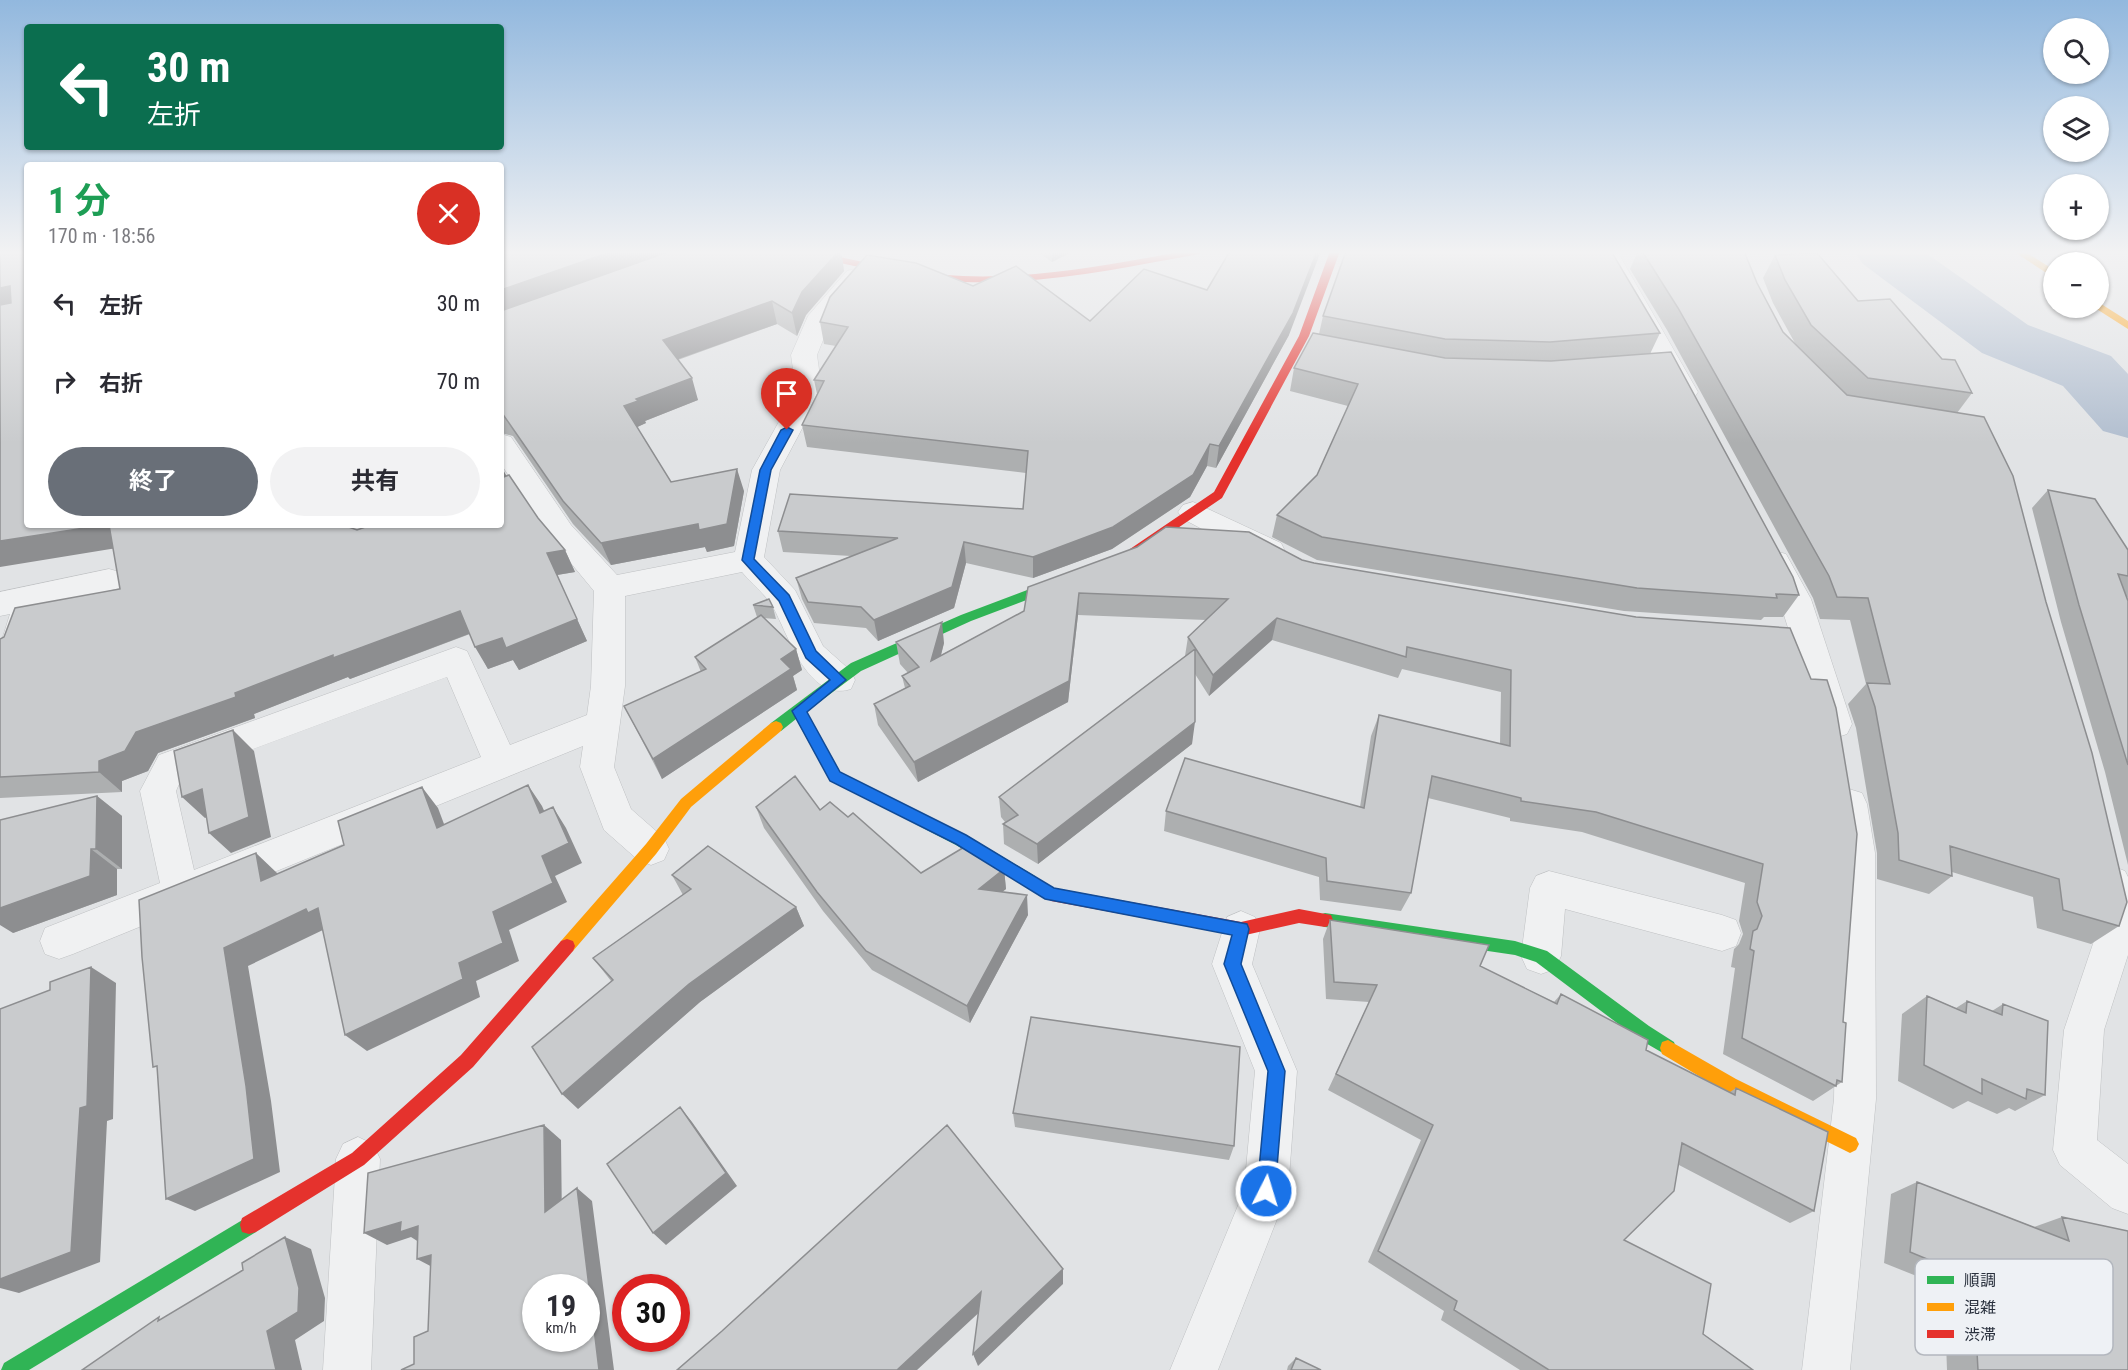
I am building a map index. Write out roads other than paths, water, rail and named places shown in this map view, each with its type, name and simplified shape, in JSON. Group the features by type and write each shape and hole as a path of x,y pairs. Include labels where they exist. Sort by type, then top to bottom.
{"main road":[{"path":"1124,560 1218,495 1311,346 1319,315"},
{"path":"2112,315 2128,326"},
{"path":"11,1370 358,1159 467,1061 651,849 686,803 763,737 856,667 966,618 1082,575"},
{"path":"799,711 835,776 961,840 1051,894 1241,929 1299,916 1515,948 1541,956 1643,1032 1730,1085 1851,1144"}],"street":[{"path":"748,560 766,470 808,391 804,355 821,315"},
{"path":"1635,315 1658,365 1697,415"},
{"path":"504,453 514,487 561,532 610,588 608,686 597,767 617,819 651,849"},
{"path":"1193,512 1298,566"},
{"path":"1762,538 1795,599 1837,728 1857,853 1855,1099 1826,1370"},
{"path":"610,588 748,560"},
{"path":"748,560 784,598 811,654 839,680"},
{"path":"0,604 109,580"},
{"path":"15,649 31,598"},
{"path":"1773,635 1808,638"},
{"path":"181,892 158,791 171,765 456,660 501,764"},
{"path":"58,941 603,723"},
{"path":"2105,852 2120,920 2084,1030 2075,1150 2128,1192"},
{"path":"1541,956 1549,888 1722,933"},
{"path":"1194,1370 1266,1191 1276,1071 1232,964 1241,929"},
{"path":"347,1370 358,1159"}],"waterway":[{"path":"1972,315 2005,339 2087,371 2128,415"}]}
